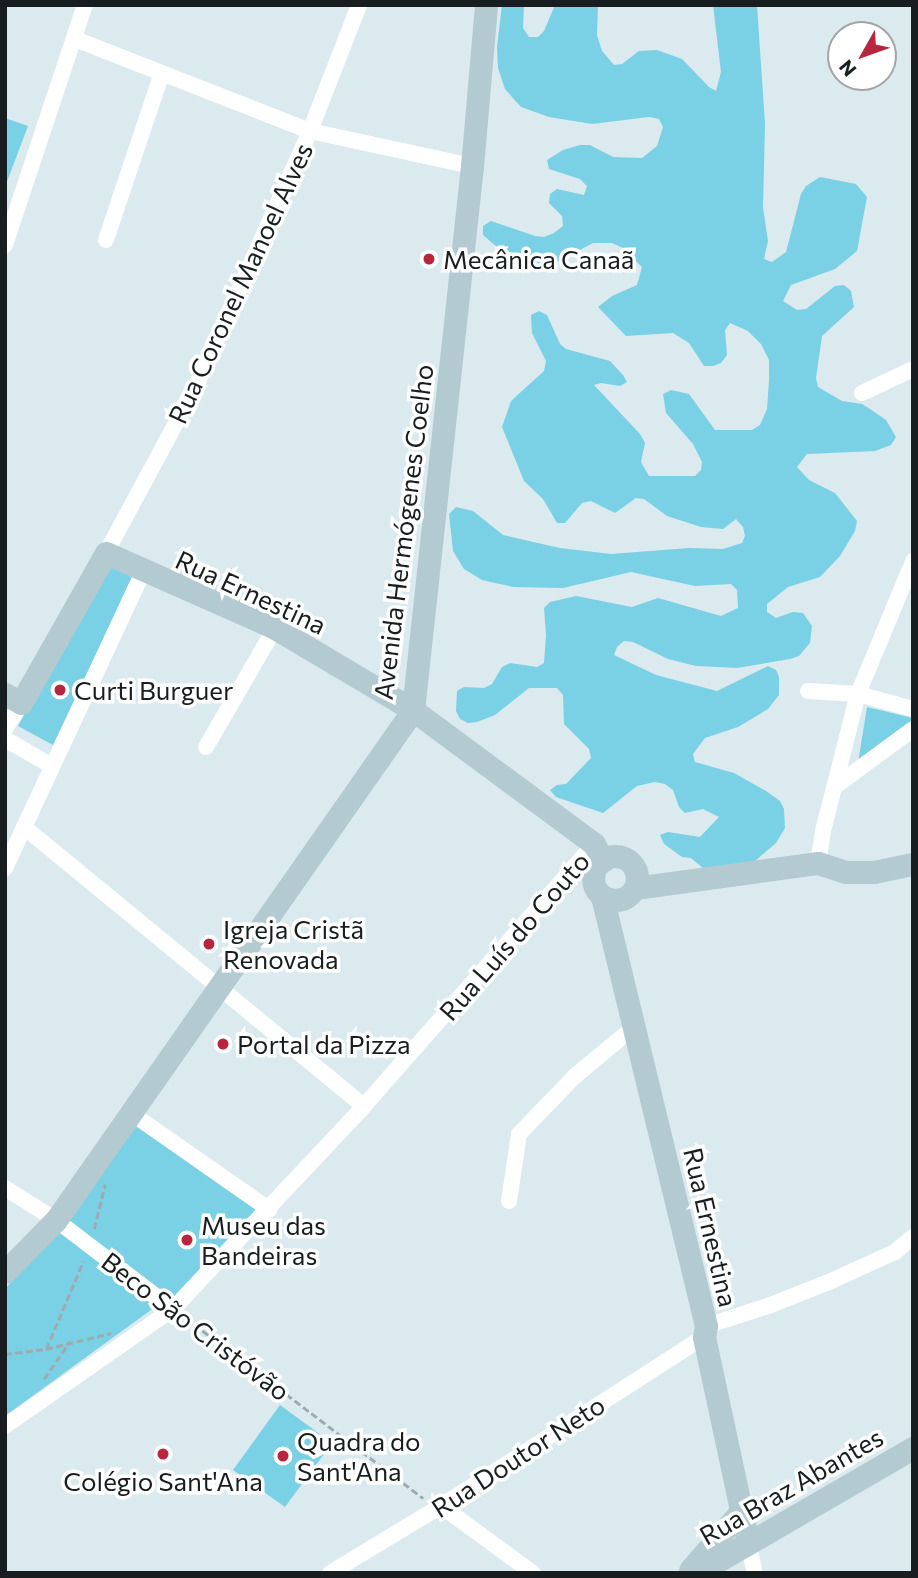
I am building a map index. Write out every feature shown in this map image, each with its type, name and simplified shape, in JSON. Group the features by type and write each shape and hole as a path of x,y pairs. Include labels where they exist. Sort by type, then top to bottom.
{"street":[{"path":"5,245 85,5"},
{"name":"Rua Coronel Manoel Alves","path":"106,553 196,386 310,131 359,5"},
{"name":"Avenida Hermógenes Coelho","path":"5,1272 55,1220 413,710 472,166 486,5"},
{"path":"75,39 310,131 472,166"},
{"path":"106,240 162,73"},
{"path":"862,393 913,369"},
{"path":"5,729 18,696 106,553"},
{"name":"Rua Ernestina","path":"106,553 275,628 413,710 598,853"},
{"path":"818,863 823,831 837,785 858,694 882,629 913,561"},
{"path":"5,868 144,572"},
{"path":"206,747 275,628"},
{"path":"5,677 18,696"},
{"path":"808,691 858,694 913,709"},
{"path":"837,785 913,729"},
{"path":"5,739 52,766"},
{"path":"24,827 364,1106"},
{"path":"598,853 620,856 631,863 637,875 635,888 626,897 614,900 602,896 594,886 593,874 598,853"},
{"name":"Rua Luís do Couto","path":"5,1426 173,1309 270,1210 598,853"},
{"path":"635,888 818,863 846,872 874,872 913,864"},
{"name":"Rua Ernestina","path":"602,896 705,1332 755,1573"},
{"path":"509,1201 519,1134 575,1076 634,1027"},
{"path":"131,1113 270,1210"},
{"name":"Beco São Cristóvão","path":"5,1188 55,1220 173,1309"},
{"name":"Rua Doutor Neto","path":"330,1573 439,1507 705,1332 895,1252 913,1237"},
{"name":"Rua Braz Abantes","path":"697,1573 913,1447"},
{"path":"439,1507 533,1573"},
{"path":"687,1573 743,1509"}],"path":[{"path":"46,1349 89,1246 108,1172"},
{"name":"Beco São Cristóvão","path":"173,1309 439,1507"},
{"path":"5,1354 46,1349 119,1331"}],"shaded area":[{"path":"502,5 524,5 523,28 529,37 538,37 544,31 555,5 598,5 597,35 602,51 614,65 622,64 639,51 657,50 682,59 716,91 721,72 713,5 757,5 765,124 763,207 768,241 764,259 772,262 786,252 801,194 806,186 820,177 856,184 867,197 857,251 835,269 791,285 783,301 797,310 806,309 835,286 844,285 851,291 854,307 822,336 816,378 818,387 842,401 862,404 870,409 886,420 896,437 891,445 875,451 807,454 797,467 809,480 835,493 857,521 855,531 840,556 820,577 788,587 767,604 767,612 776,618 793,612 803,613 812,626 810,643 799,656 737,668 696,666 668,659 633,642 624,641 617,647 614,655 656,675 717,691 768,666 776,670 779,677 779,695 768,709 738,727 705,738 693,754 695,762 734,773 780,801 784,809 785,828 776,843 755,861 710,874 691,858 682,857 664,844 660,835 668,832 700,837 719,817 703,809 685,813 679,807 673,790 665,784 655,782 637,786 603,813 556,797 550,790 557,785 566,784 591,758 589,749 564,724 563,695 557,688 529,688 495,715 477,722 468,723 460,719 456,711 457,691 464,687 484,688 492,684 502,667 510,663 537,667 544,663 544,608 550,602 576,596 632,607 658,598 721,616 738,608 737,590 731,584 695,586 631,572 563,588 513,587 482,580 464,569 453,551 449,514 456,507 473,511 503,535 560,548 611,554 689,548 723,549 742,543 745,536 743,527 736,519 723,529 701,527 667,516 644,499 636,498 615,513 591,501 582,503 565,523 557,523 543,499 524,481 502,427 511,401 544,371 546,361 532,333 531,315 539,311 547,315 560,344 566,349 610,361 623,375 627,382 620,386 601,383 594,385 640,434 645,443 641,462 649,476 695,476 701,470 702,462 693,444 666,413 663,394 671,390 689,394 715,430 752,430 760,425 767,409 769,380 769,360 761,344 748,331 730,323 725,330 727,355 721,363 713,366 704,366 689,343 673,333 626,336 598,307 612,296 637,285 642,267 623,248 612,243 593,243 552,265 542,265 497,247 483,235 483,226 491,221 535,236 544,237 554,233 563,226 562,216 549,203 550,194 557,189 584,195 587,186 580,179 549,169 547,160 563,150 580,145 590,145 613,157 642,158 657,146 663,127 659,119 649,117 592,124 549,117 521,107 505,89 498,68 497,47"},
{"path":"5,118 28,126 5,187"},
{"path":"110,562 134,574 53,745 18,726"},
{"path":"867,707 913,718 913,723 858,763"},
{"path":"134,1123 259,1212 173,1302 66,1221"},
{"path":"58,1230 155,1307 5,1416 5,1289"},
{"name":"Quadra do Sant'Ana","path":"280,1405 332,1443 285,1507 233,1470"}],"place":[{"name":"Mecânica Canaã","path":"429,259"},
{"name":"Curti Burguer","path":"60,690"},
{"name":"Igreja Cristã Renovada","path":"209,944"},
{"name":"Portal da Pizza","path":"223,1044"},
{"name":"Museu das Bandeiras","path":"187,1240"},
{"name":"Colégio Sant'Ana","path":"163,1454"},
{"name":"Quadra do Sant'Ana","path":"283,1456"}]}
